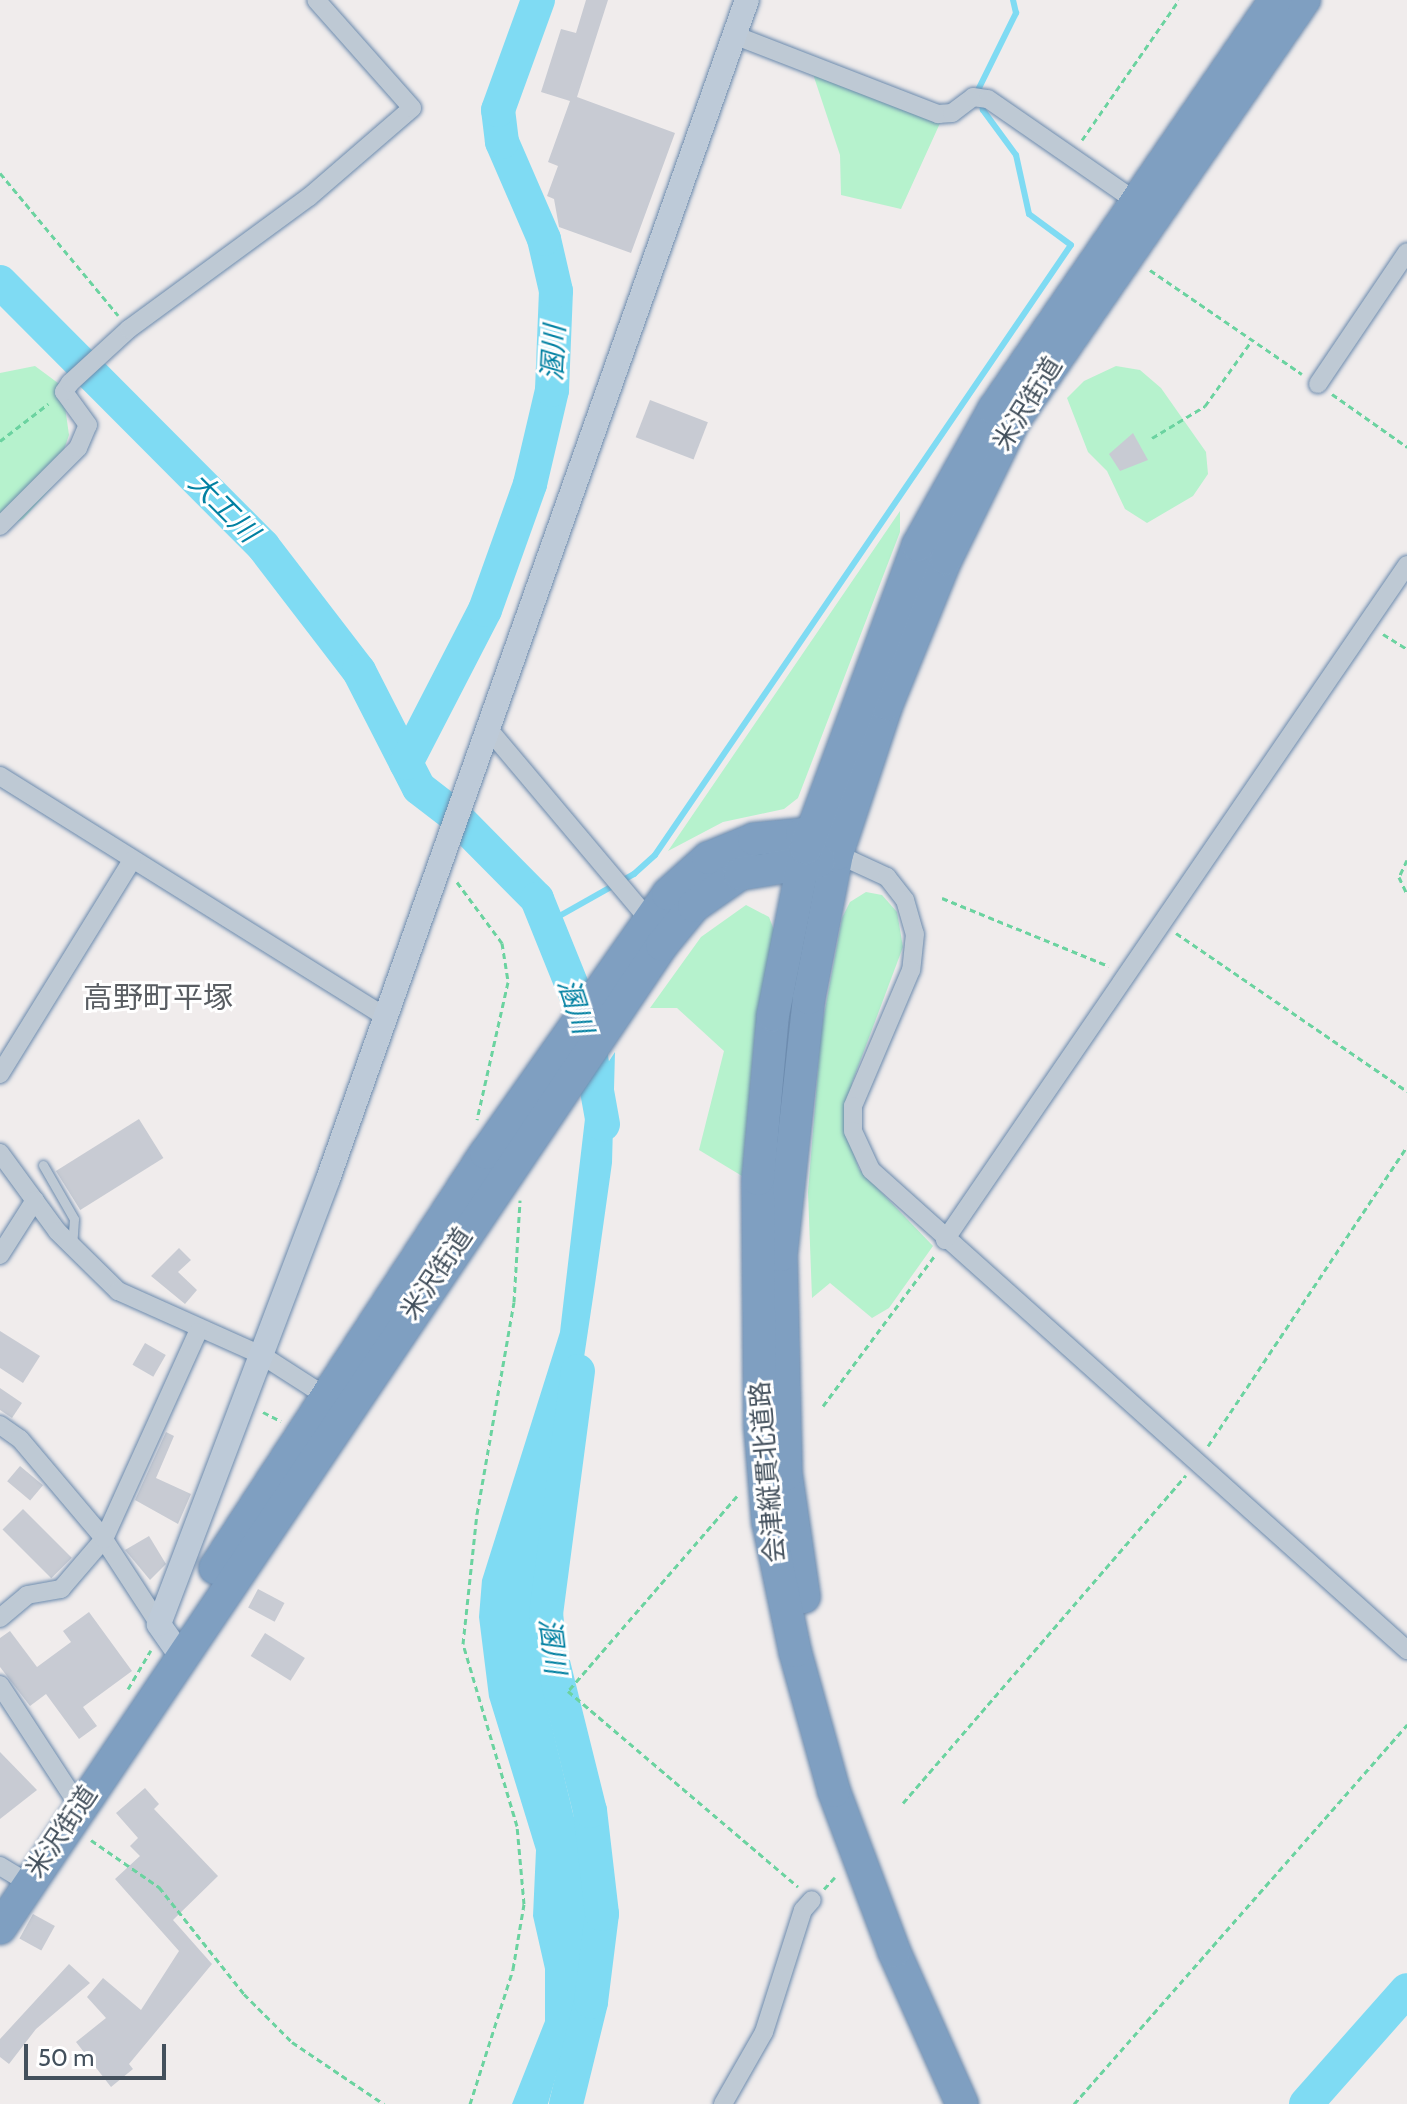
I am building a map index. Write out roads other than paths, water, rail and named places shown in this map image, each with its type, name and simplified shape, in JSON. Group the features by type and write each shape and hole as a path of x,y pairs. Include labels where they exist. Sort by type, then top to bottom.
{"highway":[{"name":"米沢街道","path":"652,931 740,874 775,865 802,868 837,854 887,704 979,488 1013,422 1130,255 1148,209 1275,0"},
{"name":"米沢街道","path":"0,1928 14,1874 73,1816 99,1777 169,1638 552,1082 652,931 668,894 708,858 764,837 810,836 839,743 918,545 994,409 1304,0"},
{"path":"810,836 837,854"},
{"name":"会津縦貫北道路","path":"810,836 792,906 759,1142 760,1409 768,1522 795,1651 834,1791 894,1951 962,2104"},
{"name":"会津縦貫北道路","path":"837,854 826,911 783,1216 781,1378 791,1520 813,1646 849,1786 880,1879 978,2104"},
{"name":"米沢街道","path":"334,1401 508,1169 552,1082"}],"street":[{"path":"0,526 78,448 88,425 67,388 129,329 309,197 412,108 316,0"},
{"path":"169,1638 245,1402 490,731 747,0"},
{"path":"734,35 938,114 952,113 973,97 988,99 1148,209"},
{"path":"1318,384 1407,252"},
{"path":"945,1240 1123,973 1407,565"},
{"path":"490,731 652,931"},
{"path":"0,776 386,1017"},
{"path":"837,854 887,877 905,900 915,934 911,970 859,1085 853,1131 878,1178 1407,1650"},
{"path":"0,1074 132,860"},
{"path":"0,1153 72,1248 118,1291 198,1332 263,1356 334,1401"},
{"path":"0,1255 35,1200"},
{"path":"0,1618 27,1595 61,1589 104,1539 198,1332"},
{"path":"0,1425 20,1439 104,1539 169,1638"},
{"path":"1,1689 73,1816"},
{"path":"723,2104 764,2032 803,1910 812,1900"}],"lane":[{"path":"43,1165 74,1219 72,1248"}],"water":[{"path":"615,1052 612,1163 595,1284 579,1391 553,1477 535,1606 535,1656 586,1867 591,1909 586,1971 548,2104 512,2104 545,2021 545,1969 533,1916 536,1850 489,1697 479,1617 482,1580 560,1332 588,1093"}],"waterway":[{"name":"溷川","path":"406,763 485,610 530,484 552,390 556,291 544,239 502,142 498,110 538,0"},
{"path":"547,923 634,874 655,855 1071,245 1029,214 1016,155 983,110 979,88 1016,13 1013,0"},
{"name":"大工川","path":"0,282 263,546 359,671 419,788 454,815 537,899 583,1013 603,1124"},
{"name":"溷川","path":"566,2104 591,2002 602,1914 590,1811 550,1651 546,1614 578,1371"},
{"path":"1306,2104 1407,1990"}],"district":[{"name":"高野町平塚","path":"158,998"}]}
